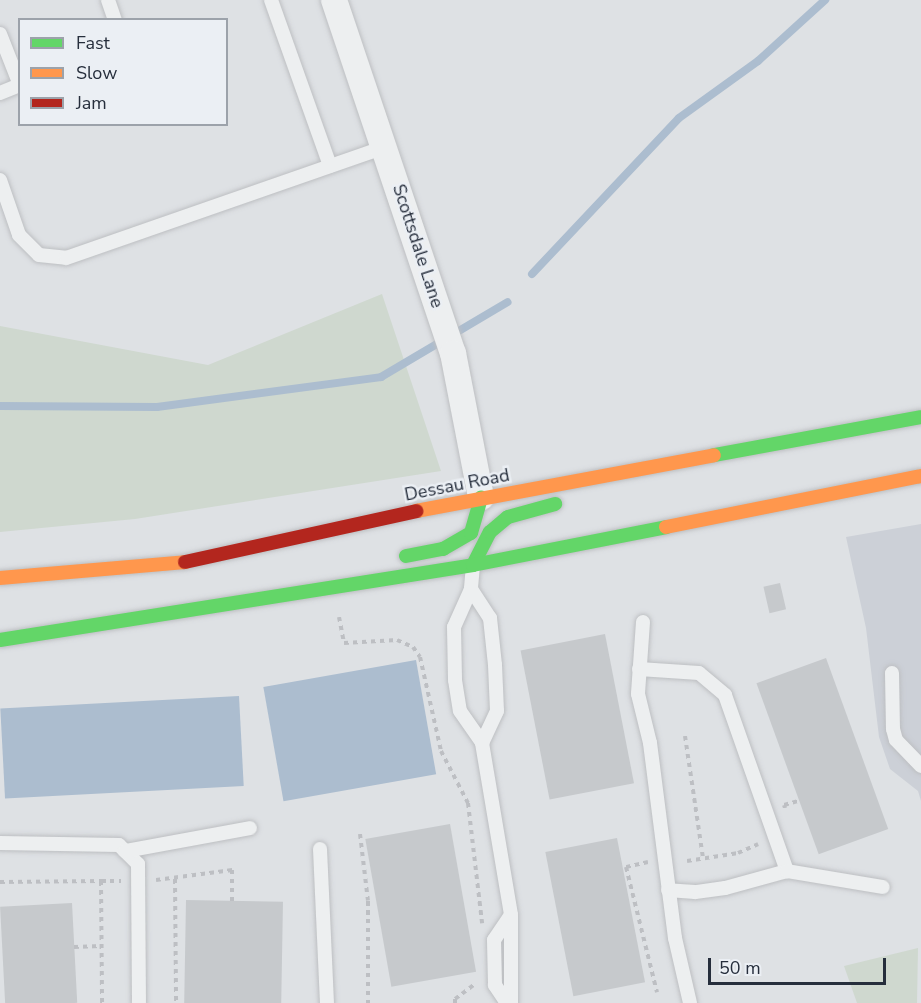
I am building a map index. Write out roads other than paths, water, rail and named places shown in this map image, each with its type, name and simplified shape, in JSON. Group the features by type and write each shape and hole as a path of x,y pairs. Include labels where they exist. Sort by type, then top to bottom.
{"main road":[{"name":"Dessau Road","path":"0,578 24,578 185,562 480,497 921,417"},
{"path":"473,565 490,532 508,517 576,498 613,473"},
{"path":"0,640 473,565 921,476"},
{"path":"386,560 443,549 471,533 480,497"},
{"path":"330,587 355,570"},
{"path":"0,595 24,578"}],"street":[{"name":"Scottsdale Lane","path":"334,0 431,280 453,353 480,497"}],"lane":[{"path":"108,0 114,18"},
{"path":"271,0 330,166"},
{"path":"0,34 18,80"},
{"path":"0,93 18,86"},
{"path":"0,180 19,235 39,255 66,258 385,147"},
{"path":"473,565 471,589 454,627 455,680 460,711 482,743 511,915 494,940 495,985 509,1003"},
{"path":"471,589 490,618 495,664 497,711 482,743"},
{"path":"643,622 638,694 650,743 668,890 690,1003"},
{"path":"639,669 699,673 725,695 787,871"},
{"path":"892,673 892,729 896,740 921,766"},
{"path":"125,850 249,828"},
{"path":"0,843 119,845 138,864 140,1003"},
{"path":"320,849 327,1003"},
{"path":"668,890 695,892 725,888 787,871 883,887"}],"water":[{"path":"416,660 436,774 283,801 263,687"},
{"path":"239,696 244,786 5,798 0,709"}],"waterway":[{"path":"532,274 679,118 758,61 825,0"},
{"path":"0,406 157,407 381,377 508,302"}]}
